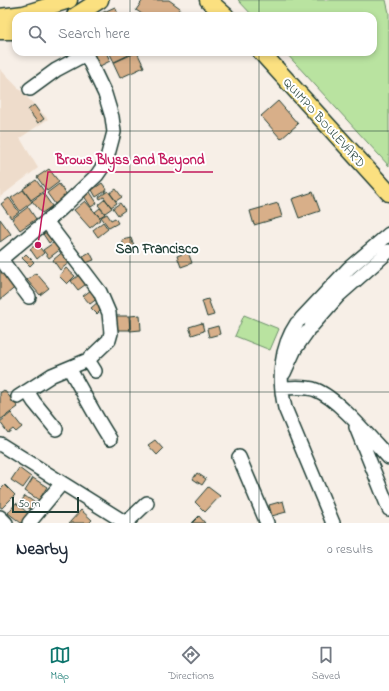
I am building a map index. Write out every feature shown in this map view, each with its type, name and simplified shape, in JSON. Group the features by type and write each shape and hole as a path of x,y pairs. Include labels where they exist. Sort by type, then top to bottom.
{"main road":[{"path":"30,12 69,0"},
{"path":"81,12 100,0"},
{"path":"211,1 222,12"},
{"path":"211,1 226,12"},
{"path":"0,17 12,16"},
{"path":"0,31 12,31"},
{"name":"QUIMPO BOULEVARD","path":"265,56 389,193"}],"street":[{"path":"30,89 56,70 81,56"},
{"path":"29,297 0,259 61,209 97,175 106,162 111,147 114,132 112,117 105,94 87,56"},
{"path":"46,221 84,270 106,302 111,326 109,340 92,365 69,368 52,375 23,394 34,402 56,429"},
{"path":"282,383 296,349 309,329 315,312 349,268 389,234"},
{"path":"333,523 285,408 282,383 285,346 299,321 315,312 389,251"},
{"path":"69,368 87,399 96,420 110,439"},
{"path":"282,383 316,390 332,400 389,458"},
{"path":"353,420 389,509"},
{"path":"0,444 126,523 147,503"},
{"path":"239,457 267,523"},
{"path":"29,523 62,483"},
{"path":"0,517 6,523"}],"shaded area":[{"path":"0,69 48,119 20,138 38,168 0,197"}],"green space":[{"path":"238,0 386,0 389,13 389,166 289,56 377,56 377,12 249,12"},
{"path":"244,315 279,329 270,350 235,336"}],"building":[{"path":"143,0 169,0 180,8 177,12 139,12 136,10"},
{"path":"115,7 117,12 104,12"},
{"path":"93,56 108,56 110,61 98,67"},
{"path":"111,56 127,56 114,62"},
{"path":"128,56 139,56 144,67 120,78 113,63"},
{"path":"278,101 298,124 281,139 261,116"},
{"path":"34,105 44,119 38,123 28,110"},
{"path":"49,169 59,182 47,191 37,177"},
{"path":"36,180 44,191 31,200 23,189"},
{"path":"102,183 107,190 96,197 92,190"},
{"path":"59,184 67,195 55,204 47,193"},
{"path":"116,189 122,197 116,201 110,193"},
{"path":"23,190 32,202 20,211 11,198"},
{"path":"108,191 117,203 111,207 104,197 100,199 99,197"},
{"path":"90,192 97,203 91,207 84,196"},
{"path":"313,192 320,211 299,218 292,199"},
{"path":"43,193 52,206 42,213 32,201"},
{"path":"9,198 19,212 11,218 1,204"},
{"path":"105,199 112,208 105,213 98,205"},
{"path":"85,201 101,219 90,228 74,210"},
{"path":"120,203 125,210 118,215 113,208"},
{"path":"278,203 282,217 254,225 250,211"},
{"path":"28,207 36,219 20,230 12,219"},
{"path":"100,208 105,214 100,217 95,212"},
{"path":"107,214 111,220 115,218 118,223 109,228 101,217"},
{"path":"0,219 11,234 0,242"},
{"path":"103,222 108,229 98,237 93,230"},
{"path":"48,231 54,239 49,243 43,234"},
{"path":"131,238 136,252 127,255 122,240"},
{"path":"56,241 62,248 49,258 43,250"},
{"path":"37,244 44,253 37,259 30,249"},
{"path":"65,250 70,262 60,270 53,260"},
{"path":"90,252 94,260 86,263 83,256"},
{"path":"188,252 192,263 181,267 177,256"},
{"path":"26,254 34,262 30,266 22,258"},
{"path":"66,268 75,276 67,284 59,276"},
{"path":"4,269 18,285 0,300 0,272"},
{"path":"36,273 49,288 40,295 27,280"},
{"path":"82,273 89,282 78,290 71,281"},
{"path":"91,290 98,298 90,304 83,296"},
{"path":"208,299 214,315 207,317 202,301"},
{"path":"99,301 105,306 97,314 91,308"},
{"path":"140,315 141,330 130,331 130,316"},
{"path":"116,316 129,316 130,330 117,330"},
{"path":"202,323 204,331 192,335 189,327"},
{"path":"218,326 220,334 209,337 207,329"},
{"path":"4,390 18,407 0,420 0,393"},
{"path":"11,413 22,427 16,432 13,429 8,433 0,422"},
{"path":"155,440 163,449 157,455 148,445"},
{"path":"19,468 31,477 23,488 11,480"},
{"path":"197,473 206,479 202,485 193,479"},
{"path":"33,478 47,487 39,500 25,491"},
{"path":"5,485 15,495 2,508 0,507 0,490"},
{"path":"208,487 220,496 205,512 195,502"},
{"path":"25,496 34,502 30,509 20,503"},
{"path":"283,501 286,512 272,516 269,505"},
{"path":"16,503 29,514 21,523 8,513"},
{"path":"81,510 92,520 89,523 69,523"},
{"path":"199,516 205,523 192,523"}],"place":[{"name":"Brows Blyss and Beyond","path":"38,245"}],"district":[{"name":"San Francisco","path":"157,248"}]}
